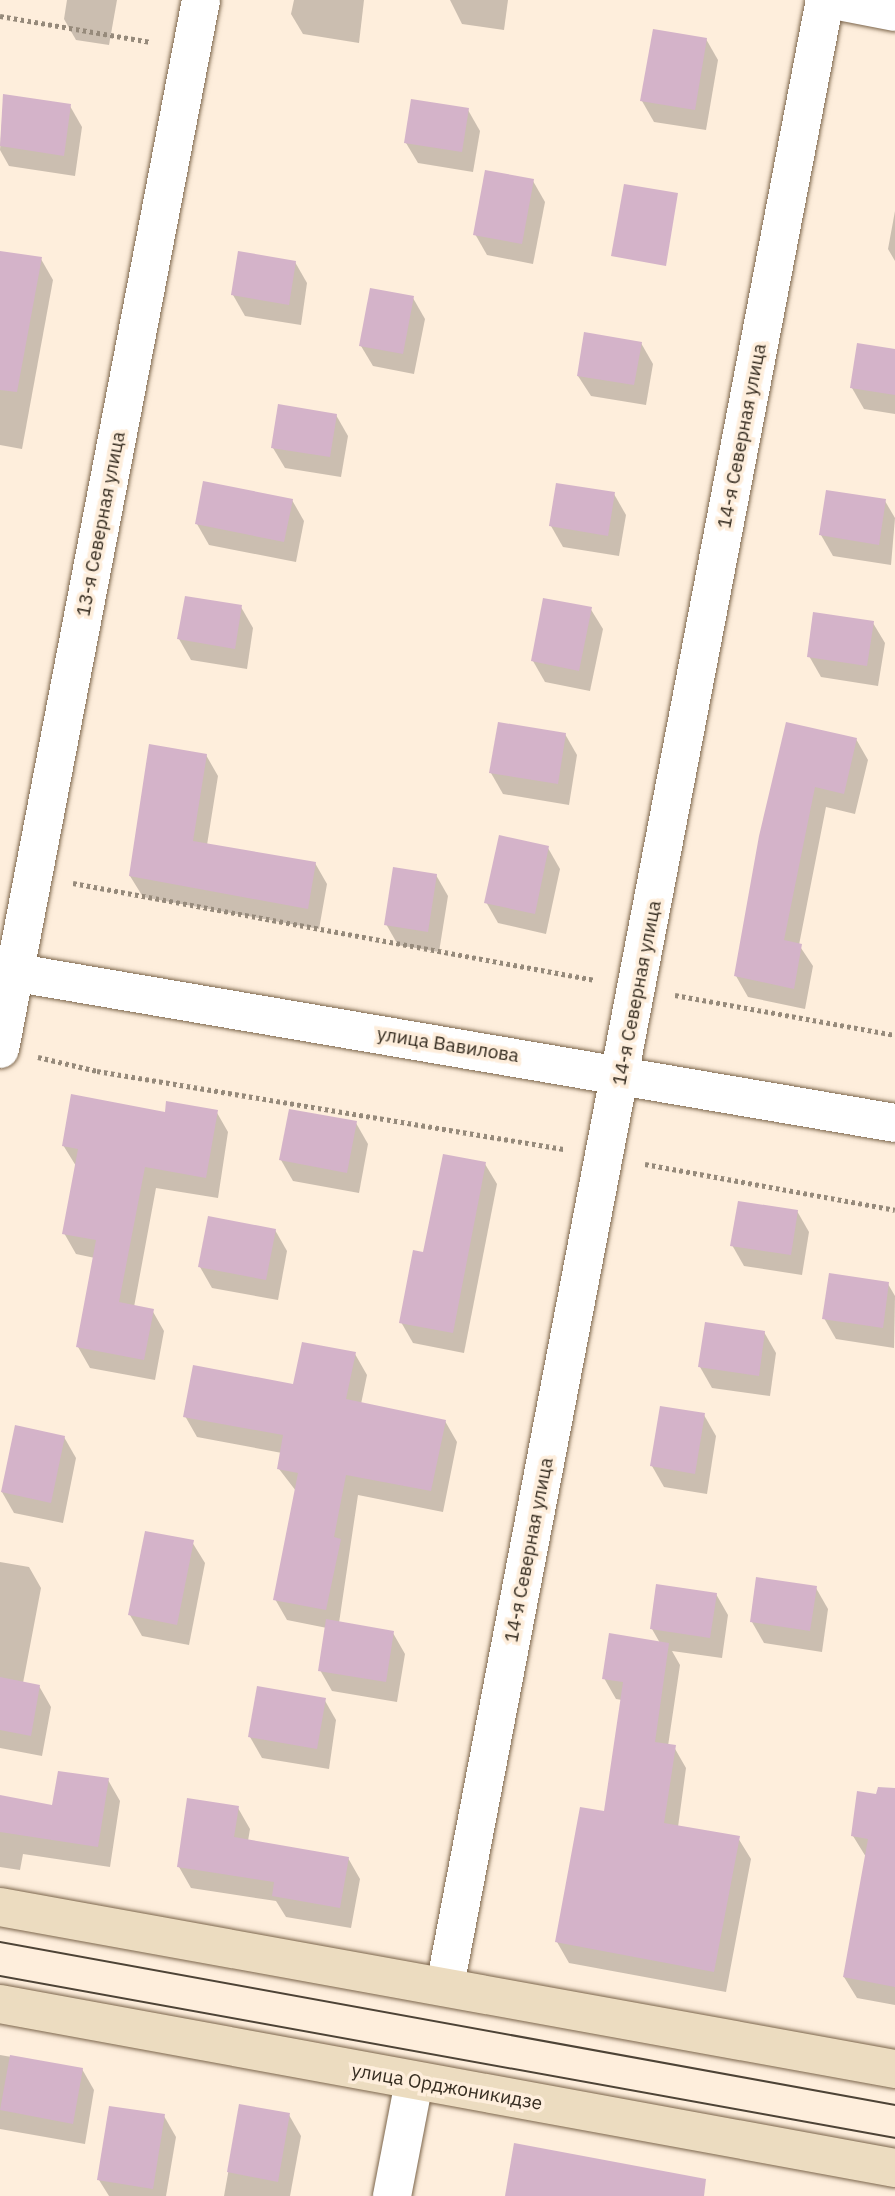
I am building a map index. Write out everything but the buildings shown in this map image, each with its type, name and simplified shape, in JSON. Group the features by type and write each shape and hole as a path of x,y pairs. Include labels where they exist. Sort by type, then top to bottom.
{"main road":[{"path":"0,1907 895,2069"},
{"name":"улица Орджоникидзе","path":"0,2004 414,2082 895,2168"}],"street":[{"name":"13-я Северная улица","path":"0,1048 7,971 33,876 201,0"},
{"name":"14-я Северная улица","path":"444,1986 623,1074 825,0"},
{"path":"833,0 895,12"},
{"name":"улица Вавилова","path":"7,971 623,1074 895,1123"},
{"path":"392,2196 414,2082"}],"path":[{"path":"0,16 193,49"},
{"path":"33,876 895,1035"},
{"path":"0,1048 97,1071 605,1156 895,1210"}],"tram line":[{"path":"0,1942 895,2105"},
{"path":"0,1976 895,2138"}]}
